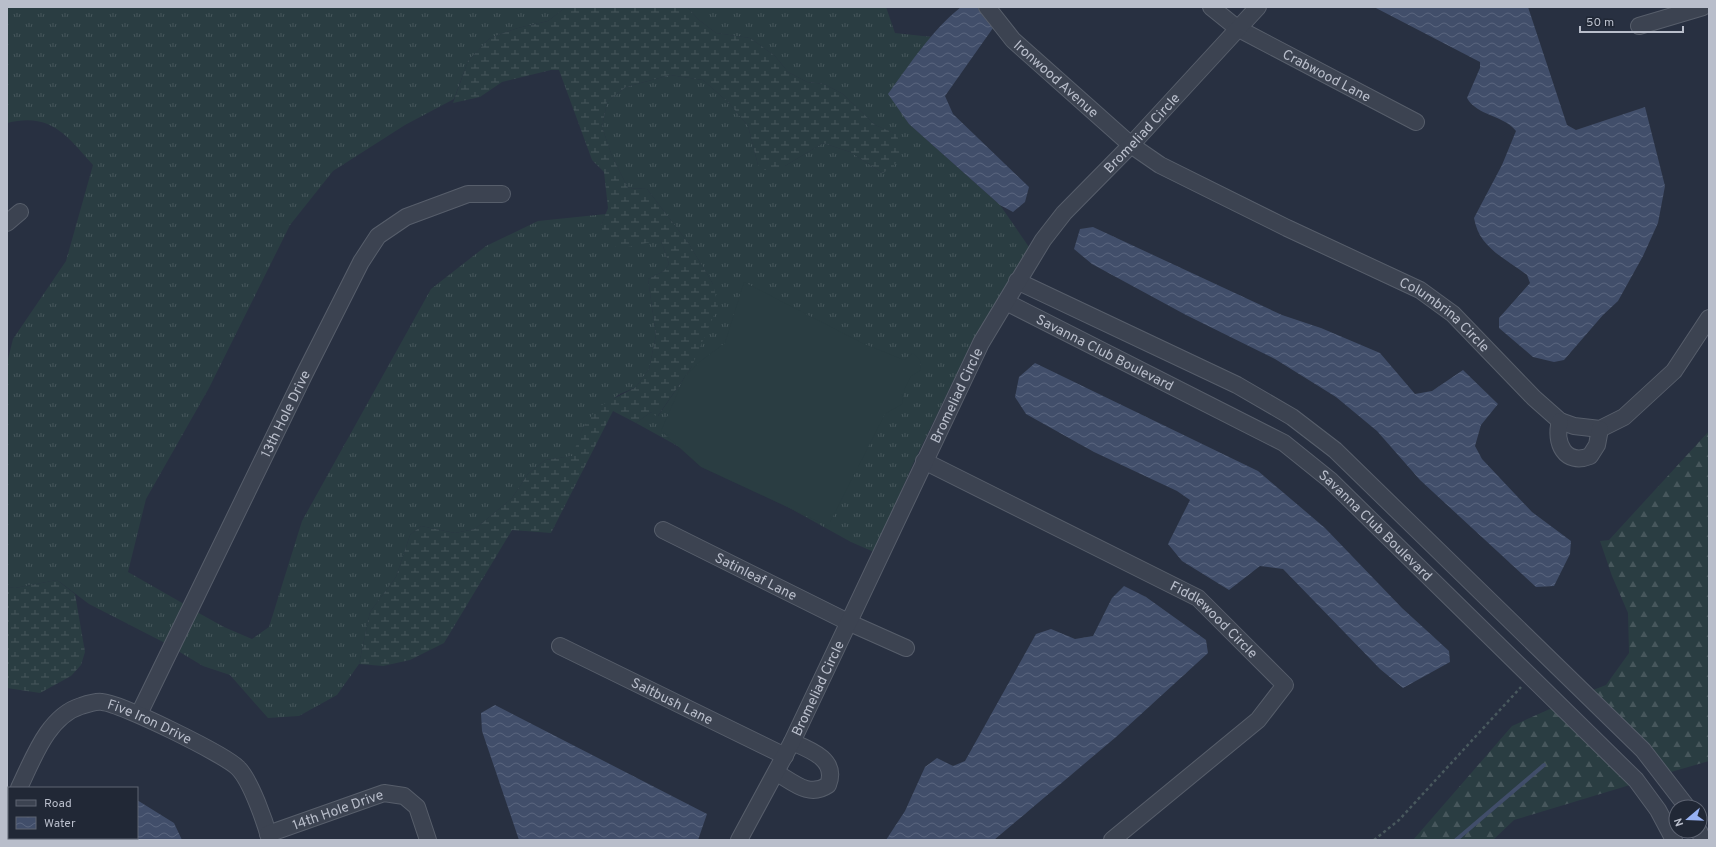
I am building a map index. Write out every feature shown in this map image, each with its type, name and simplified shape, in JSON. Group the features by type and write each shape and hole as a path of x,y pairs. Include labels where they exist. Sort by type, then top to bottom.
{"street":[{"name":"Ironwood Avenue","path":"987,7 1013,40 1131,145"},
{"name":"Crabwood Lane","path":"1211,7 1237,28 1416,122"},
{"name":"Bromeliad Circle","path":"739,840 777,773 850,623 924,461 981,343 1017,281 1043,240 1064,213 1131,145 1237,28 1258,7"},
{"path":"1639,26 1703,7"},
{"name":"Columbrina Circle","path":"1131,145 1160,165 1287,228 1420,290 1453,314 1534,398 1560,421 1574,426 1600,429"},
{"name":"13th Hole Drive","path":"139,714 304,375 361,262 378,236 406,217 468,194 502,194"},
{"path":"7,223 20,212"},
{"name":"Savanna Club Boulevard","path":"1017,281 1237,385 1292,418 1335,450 1643,750 1681,799"},
{"name":"Savanna Club Boulevard","path":"1006,302 1284,443 1330,480 1636,780 1658,810 1674,840"},
{"path":"1560,421 1558,427 1560,445 1568,455 1572,458 1580,460 1590,456 1597,445 1600,429 1624,417 1674,370 1709,318"},
{"name":"Fiddlewood Circle","path":"924,461 1198,598 1285,685 1258,720 1112,840"},
{"name":"Satinleaf Lane","path":"662,530 850,623 906,648"},
{"name":"Saltbush Lane","path":"560,646 785,756"},
{"name":"Five Iron Drive","path":"19,787 38,748 59,719 80,706 103,702 139,714 219,754 239,768 250,788 269,837"},
{"path":"777,773 808,790 815,791 828,785 830,779 827,763 821,756 792,742"},
{"name":"14th Hole Drive","path":"269,837 384,793 404,796 417,807 428,840"}],"path":[{"path":"1374,840 1399,820 1530,676"}],"green space":[{"path":"7,7 566,7 548,21 518,28 490,38 468,61 454,99 405,125 333,171 290,225 209,388 146,499 128,572 184,604 165,643 89,604 57,580 15,588 7,587 7,363 13,339 66,261 93,165 66,136 47,124 22,120 7,123"},
{"path":"566,7 687,7 699,20 716,33 750,38 775,56 788,72 807,82 824,84 843,94 875,125 897,134 900,152 899,157 890,169 883,173 850,152 823,143 785,166 765,170 758,165 748,126 729,103 703,80 670,75 626,87 607,102 602,127 612,156 628,188 647,189 689,244 713,284 718,306 691,368 657,417 651,412 636,423 613,411 551,533 512,530 444,643 410,660 383,666 359,664 370,612 396,577 410,535 421,526 455,533 475,529 512,498 528,474 545,460 572,456 584,426 598,407 636,387 649,369 656,335 648,279 664,271 669,264 661,240 619,249 605,238 601,226 608,208 604,172 592,160 559,70 551,70 502,82 480,97 453,103 468,61 490,38 518,28 548,21"},
{"path":"687,7 886,7 895,33 932,37 889,94 909,124 1000,205 1029,247 973,340 913,464 874,552 851,542 636,423 651,412 658,416 691,368 713,284 689,244 647,189 628,188 612,156 602,127 607,102 626,87 670,75 703,80 729,103 748,126 758,165 785,166 823,143 850,152 883,173 896,134 875,125 843,94 824,84 807,82 788,72 775,56 750,38 716,33 699,20"},
{"path":"606,214 601,226 661,240 669,264 664,271 648,279 656,335 649,369 636,387 618,395 584,426 573,456 545,460 528,474 512,498 475,529 455,533 421,526 410,535 396,577 370,612 359,664 337,695 299,716 268,718 230,675 203,666 178,651 197,612 224,627 252,639 269,627 302,521 431,289 486,246 538,221"},
{"path":"744,282 862,343 904,360 913,353 920,360 921,370 911,376 905,388 902,404 885,414 828,526 701,467 661,431 685,376 702,360 725,343"},
{"path":"1709,431 1709,761 1671,772 1649,745 1593,690 1606,685 1629,653 1628,613 1612,576 1600,541 1609,540"},
{"path":"57,580 75,594 85,652 81,665 71,676 40,693 7,688 7,587 15,588"},
{"path":"1552,708 1630,785 1514,820 1493,840 1413,840 1512,726"}],"water":[{"path":"961,7 977,7 993,28 945,96 953,114 1029,187 1025,202 1013,212 1000,205 909,124 888,94 913,59 940,26"},
{"path":"1374,7 1528,7 1567,125 1576,130 1645,107 1665,186 1658,223 1643,256 1618,301 1603,315 1564,360 1554,362 1533,357 1499,328 1499,318 1530,283 1527,275 1487,245 1481,237 1474,218 1502,165 1516,131 1505,122 1471,104 1467,98 1480,68 1480,62"},
{"path":"1093,227 1282,315 1321,328 1380,353 1415,394 1432,391 1463,370 1498,404 1481,425 1475,446 1482,459 1532,512 1571,541 1570,554 1554,586 1536,587 1420,480 1377,431 1336,397 1275,359 1186,315 1092,264 1074,249 1080,229"},
{"path":"1035,363 1258,471 1325,528 1402,608 1449,651 1450,662 1403,688 1380,669 1283,569 1260,566 1229,590 1182,561 1168,544 1190,500 1177,491 1094,452 1026,414 1015,397 1019,377"},
{"path":"1124,586 1146,597 1206,640 1208,653 1116,737 994,840 886,840 905,811 925,767 937,758 953,766 965,761 1036,634 1051,629 1075,639 1093,636 1112,598"},
{"path":"495,705 707,814 698,840 519,840 482,731 481,713"},
{"path":"138,801 174,823 182,840 83,840 138,839"}],"waterway":[{"path":"1456,840 1544,765"}]}
